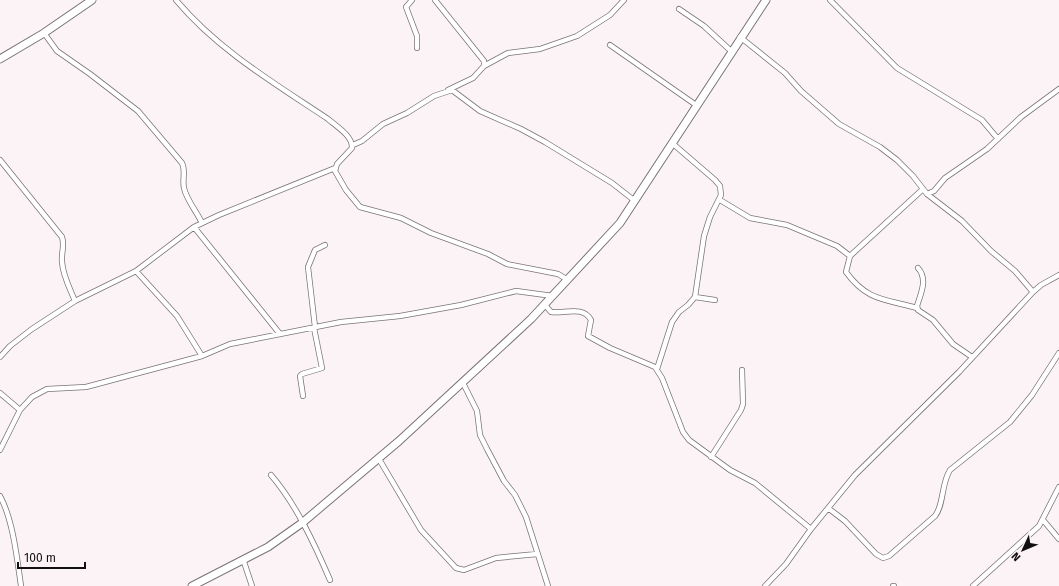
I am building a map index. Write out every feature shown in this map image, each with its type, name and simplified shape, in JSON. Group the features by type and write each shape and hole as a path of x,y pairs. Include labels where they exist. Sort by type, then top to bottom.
{"main road":[{"path":"0,59 44,33 92,0"},
{"path":"192,586 268,546 302,523 379,459 463,383 545,305 620,223 740,37 766,0"}],"street":[{"path":"176,0 195,22 224,49 328,119 343,132 353,145"},
{"path":"412,0 406,7 417,36 417,48"},
{"path":"435,0 484,61 484,66"},
{"path":"0,357 10,346 32,329 75,301 136,272 194,227 335,168 351,150 353,145 362,141 383,124 473,78 484,66 508,53 540,49 577,36 610,15 624,0"},
{"path":"830,0 896,68 982,120 998,139"},
{"path":"679,9 704,26 731,51"},
{"path":"44,33 57,51 138,111 182,162 185,169 183,179 184,190 202,223"},
{"path":"740,37 785,73 801,91 839,124 875,143 897,160 913,176 927,194 962,221 991,252 1014,271 1033,292"},
{"path":"610,45 696,105"},
{"path":"459,85 464,98"},
{"path":"927,194 934,191 946,178 987,150 1021,117 1059,89"},
{"path":"447,91 456,92 480,111 521,129 550,145 612,183 635,201"},
{"path":"657,369 672,322 679,312 695,297 704,236 710,217 720,200 721,190 715,180 672,143"},
{"path":"0,160 62,237 64,246 61,260 63,271 75,301"},
{"path":"335,168 335,171 346,190 360,207 401,218 431,233 488,254 507,264 558,274 568,280"},
{"path":"923,189 850,256 846,272 856,286 867,294 879,299 917,308 933,320 953,344 972,357"},
{"path":"720,200 750,218 787,225 837,246 850,256"},
{"path":"194,227 280,334"},
{"path":"304,396 300,376 322,368 315,328 313,295 308,267 315,250 325,245"},
{"path":"917,308 924,279 923,274 918,268"},
{"path":"136,272 177,316 202,356"},
{"path":"765,586 786,564 811,529 855,475 972,357 1033,292 1041,285 1059,275"},
{"path":"0,450 20,410 32,397 47,389 86,387 202,356 230,344 341,322 400,316 461,305 516,291 553,296"},
{"path":"695,297 715,300"},
{"path":"545,305 548,310 555,312 577,311 587,314 591,320 588,336 610,348 650,364 657,369 677,414 683,432 689,440 730,470 755,483 811,529"},
{"path":"828,508 845,521 876,554 883,558 889,556 935,516 940,507 945,481 950,470 1010,422 1032,395 1059,353"},
{"path":"711,457 741,410 743,404 742,370"},
{"path":"463,383 477,411 480,435 486,449 504,481 515,495 526,517 548,586"},
{"path":"0,392 20,410"},
{"path":"379,459 421,530 456,568 464,570 496,558 537,554"},
{"path":"271,475 288,496 320,557 330,580"},
{"path":"973,586 1043,520 1059,486"},
{"path":"0,496 6,506 12,526 21,586"},
{"path":"1043,520 1059,539"},
{"path":"243,559 252,586"}]}
